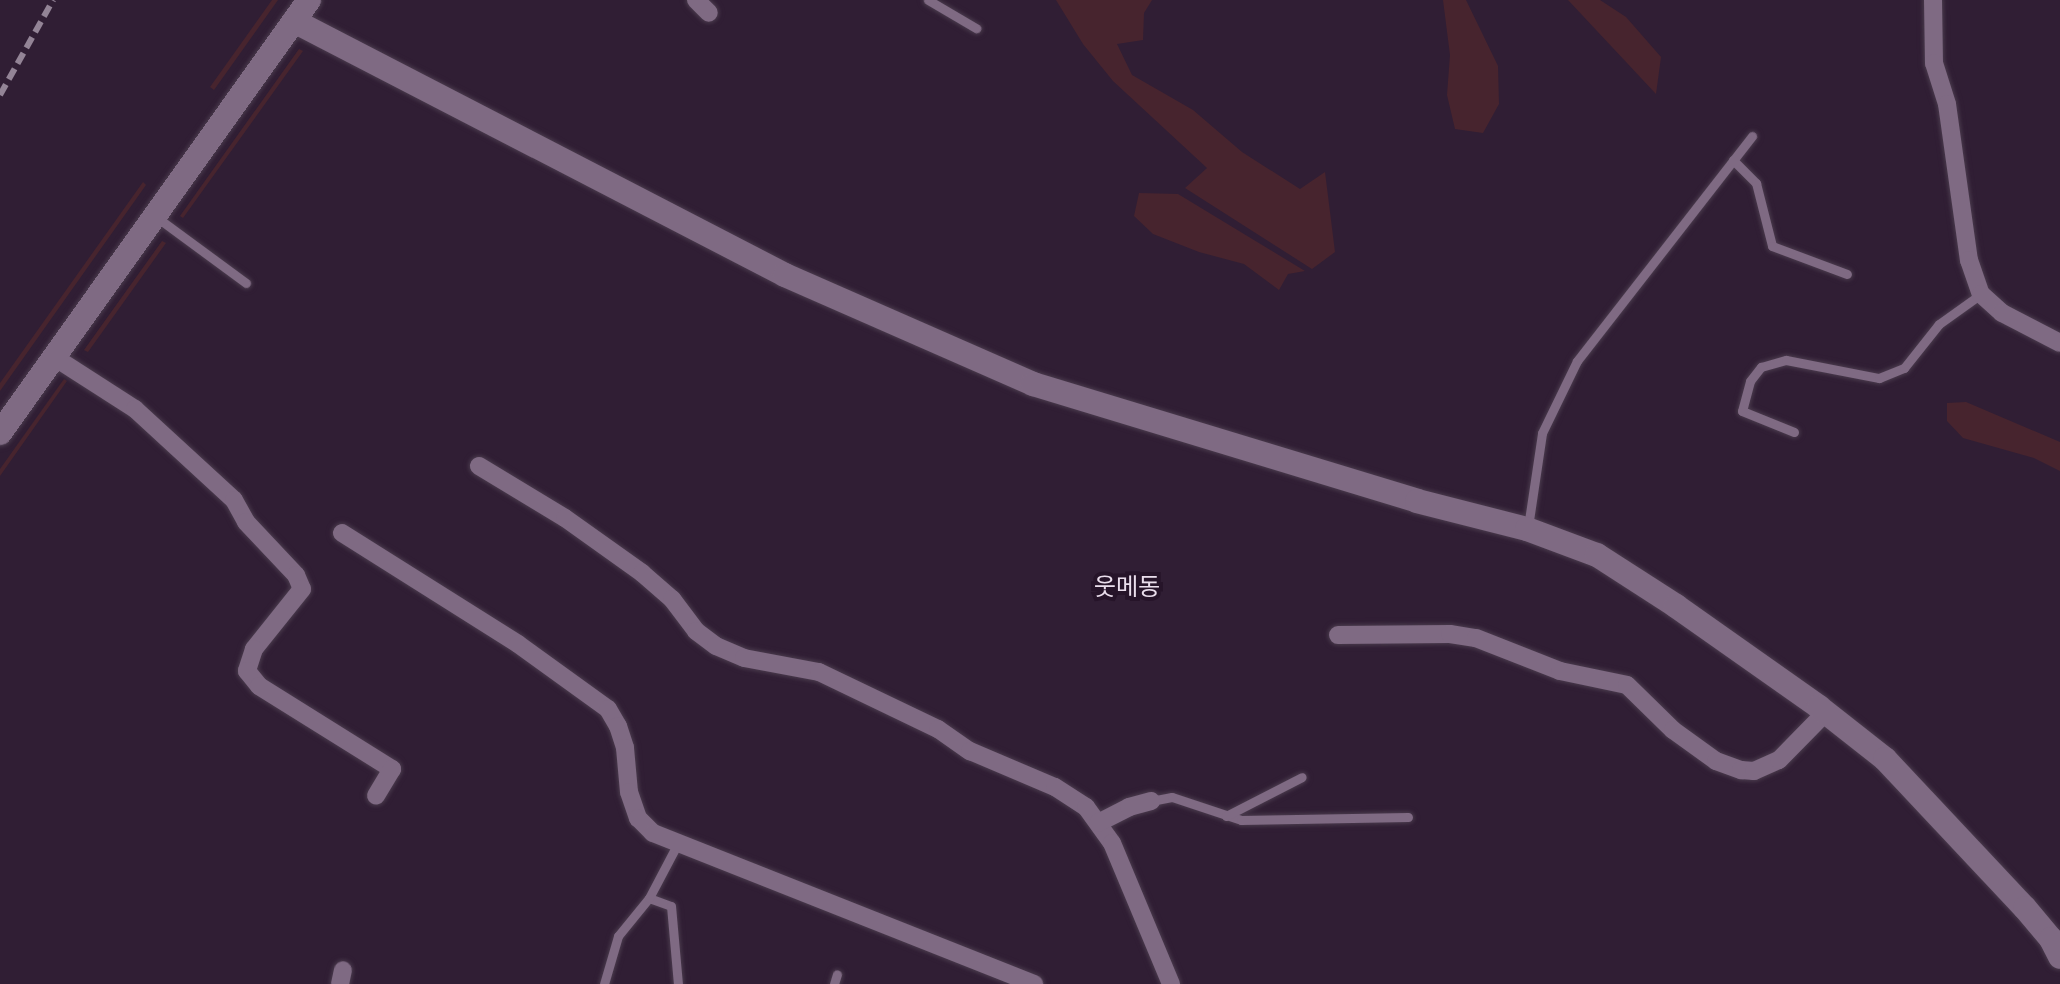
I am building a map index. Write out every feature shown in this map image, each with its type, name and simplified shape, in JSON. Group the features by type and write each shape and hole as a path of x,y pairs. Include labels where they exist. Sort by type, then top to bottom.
{"street":[{"path":"0,433 309,0"},
{"path":"1933,0 1934,63 1947,104 1969,260 1981,294 2002,313 2060,343"},
{"path":"294,21 785,275 1033,384 1417,501 1527,529 1597,555 1676,606 1826,712 1885,759 2025,908 2051,939 2060,957"},
{"path":"54,357 135,409 234,500 246,522 296,575 302,589 254,649 247,671 259,686 392,769 376,796"},
{"path":"479,466 553,510 642,573 672,599 696,631 716,646 744,658 819,672 938,729 970,751 1055,787 1086,807 1112,843 1171,984"},
{"path":"342,533 518,644 608,709 625,748 629,792 638,818 653,833 1034,984"},
{"path":"1338,635 1450,634 1476,638 1521,653 1560,671 1627,685 1673,730 1716,761 1741,770 1754,771 1779,760 1826,712"},
{"path":"1098,823 1151,801"}],"lane":[{"path":"928,0 976,28"},
{"path":"1527,529 1542,433 1577,361 1752,136"},
{"path":"1733,160 1756,183 1772,246 1847,274"},
{"path":"155,216 246,283"},
{"path":"1794,432 1742,411 1750,381 1761,367 1786,360 1879,378 1904,368 1939,324 1981,294"},
{"path":"1226,816 1302,777"},
{"path":"1151,801 1172,797 1226,816 1269,821 1408,817"},
{"path":"604,984 618,936 649,898 678,843"},
{"path":"649,898 671,906 678,984"}],"shaded area":[{"path":"272,0 278,0 214,90 210,87"},
{"path":"1056,0 1152,0 1144,13 1143,40 1117,44 1132,75 1193,110 1242,152 1300,189 1325,172 1335,252 1312,269 1185,188 1207,168 1113,81 1083,44"},
{"path":"1443,0 1466,0 1498,66 1499,104 1483,133 1455,129 1447,95 1450,55"},
{"path":"1568,0 1600,0 1626,17 1661,57 1656,94"},
{"path":"299,49 303,51 183,218 180,216"},
{"path":"143,182 146,185 0,391 0,383"},
{"path":"1139,193 1178,194 1305,271 1288,274 1279,290 1244,264 1199,252 1153,234 1134,216"},
{"path":"162,241 166,243 88,352 84,350"},
{"path":"64,379 67,381 0,476 0,469"},
{"path":"1966,402 2060,442 2060,471 2034,458 1963,438 1947,421 1947,403"}],"railway":[{"path":"0,95 53,0"}],"district":[{"name":"웃메동","path":"1127,587"}]}
